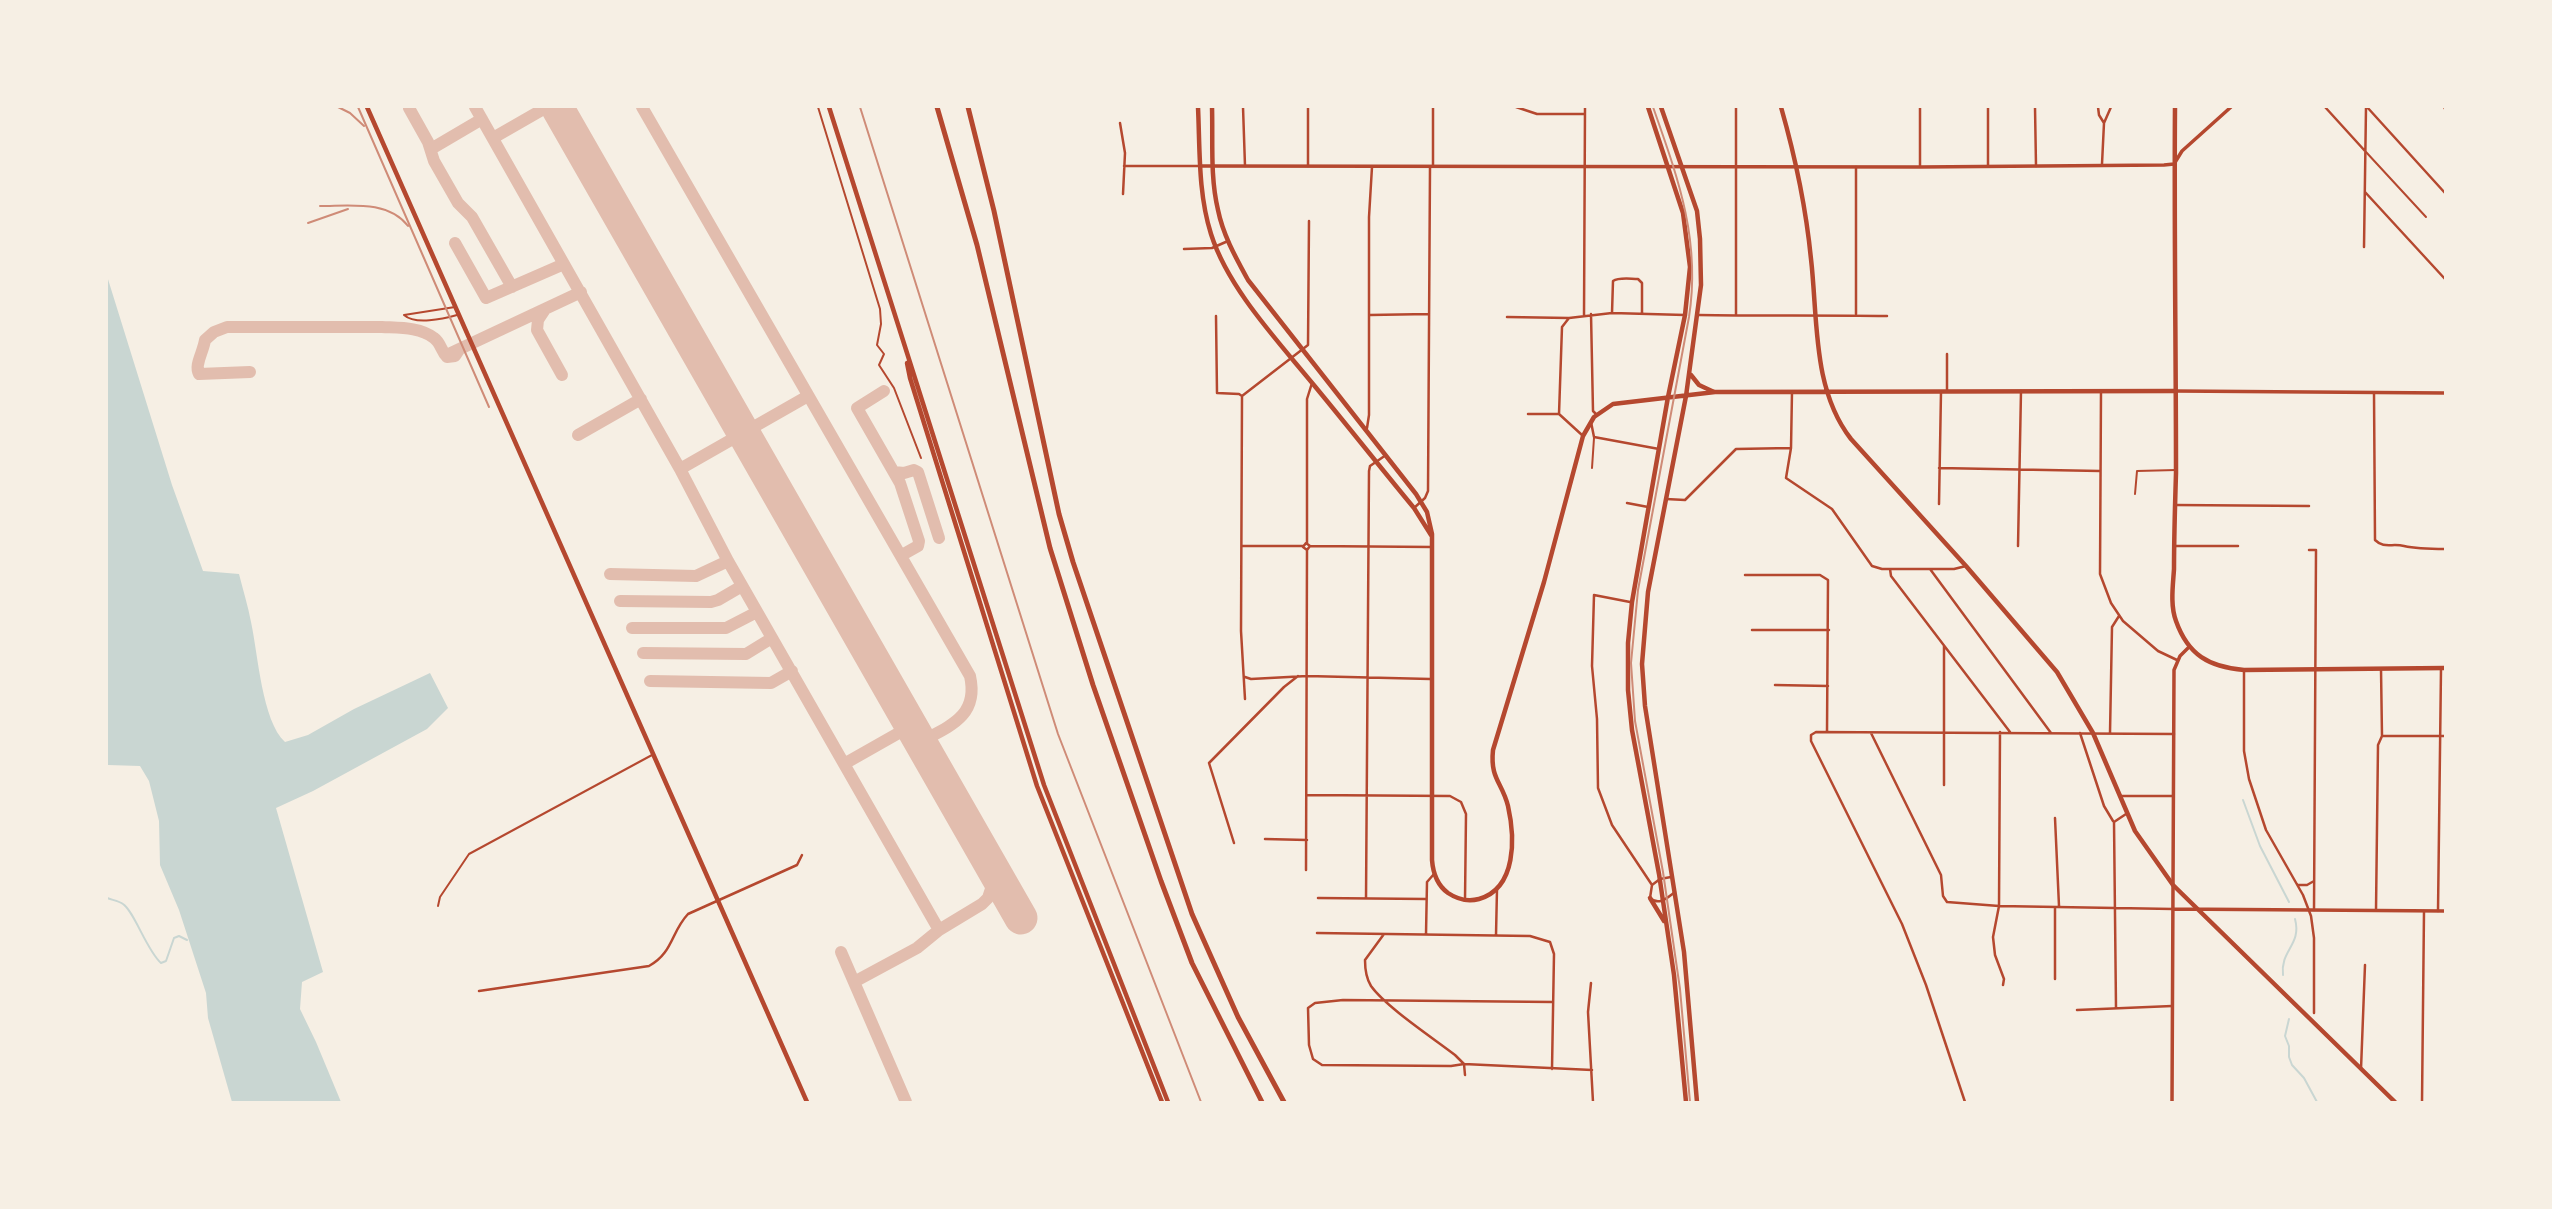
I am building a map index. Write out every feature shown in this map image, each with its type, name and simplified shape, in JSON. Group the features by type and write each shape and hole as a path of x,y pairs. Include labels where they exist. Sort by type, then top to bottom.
{"highway":[{"path":"937,107 977,245 1049,548 1093,685 1192,962 1262,1102"},
{"path":"968,107 994,211 1059,514 1073,562 1192,914 1238,1017 1284,1102"}],"main road":[{"path":"367,107 807,1102"},
{"path":"830,107 1044,785 1168,1102"},
{"path":"1198,107 1204,207 1216,247 1237,285 1292,359 1414,508 1431,536"},
{"path":"1212,107 1216,202 1228,241 1248,280 1367,428 1422,502 1429,517 1432,547 1431,838 1434,874 1446,891 1465,900 1479,899 1497,889 1505,879 1509,867 1510,824 1505,796 1493,772 1493,750 1544,582 1583,436 1593,417 1608,406 1619,402 1715,392 2175,391"},
{"path":"1647,107 1683,213 1690,267 1685,315 1658,449 1632,602 1627,671 1630,715 1660,879 1677,999 1686,1102"},
{"path":"1661,107 1694,199 1700,239 1702,285 1686,396 1645,610 1642,664 1645,706 1687,975 1697,1102"},
{"path":"1781,107 1796,167 1811,257 1827,392 1836,419 2046,658 2066,685 2092,733 2126,814 2152,858 2173,885 2395,1102"},
{"path":"2175,107 2176,470 2173,614 2189,647 2211,664 2244,670 2443,669"},
{"path":"905,350 910,378 1037,786 1162,1102"},
{"path":"1690,373 1699,385 1715,392"},
{"path":"1650,898 1667,926"}],"street":[{"path":"1243,107 1245,166"},
{"path":"1308,107 1308,166"},
{"path":"1414,508 1428,495 1433,107"},
{"path":"1516,107 1537,114 1585,114"},
{"path":"1584,316 1585,107"},
{"path":"1736,107 1736,315"},
{"path":"1920,107 1920,167"},
{"path":"1988,107 1988,166"},
{"path":"2035,107 2036,166"},
{"path":"2098,107 2104,123"},
{"path":"2102,165 2101,135 2111,107"},
{"path":"1124,166 1920,167 2174,164 2182,151 2231,107"},
{"path":"2325,107 2365,152"},
{"path":"2364,247 2366,107"},
{"path":"2366,107 2445,193"},
{"path":"1121,122 1125,153 1123,194"},
{"path":"1367,428 1372,167"},
{"path":"1856,167 1856,314"},
{"path":"2365,192 2445,279"},
{"path":"1242,396 1304,350 1310,340 1309,221"},
{"path":"1184,249 1216,247 1228,241"},
{"path":"1612,313 1613,281 1638,279 1642,283 1642,313"},
{"path":"1507,317 1569,318 1612,313 1685,315"},
{"path":"1370,315 1429,314"},
{"path":"1591,314 1594,437 1658,449"},
{"path":"1698,315 1887,316"},
{"path":"1216,316 1217,393 1242,396"},
{"path":"1559,414 1562,327 1569,318"},
{"path":"1939,504 1947,354"},
{"path":"1306,870 1307,399 1312,383"},
{"path":"2018,546 2021,391"},
{"path":"2101,391 2100,574 2119,616 2152,646 2177,660"},
{"path":"2175,391 2445,393"},
{"path":"1793,392 1791,448 1786,478 1827,505 1870,564 1882,569 1966,566"},
{"path":"2374,393 2375,540 2383,546 2445,549"},
{"path":"1242,396 1242,671 1245,677 1245,699"},
{"path":"1528,414 1559,414 1583,436"},
{"path":"1666,499 1685,500 1736,449 1791,448"},
{"path":"1366,898 1368,471 1386,455"},
{"path":"1940,468 2100,471"},
{"path":"1627,503 1648,507"},
{"path":"2175,505 2309,506"},
{"path":"1242,545 1432,547"},
{"path":"2174,546 2238,546"},
{"path":"2309,550 2316,550 2314,881 2311,910 2314,938 2314,1013"},
{"path":"1890,569 1891,576 2010,732"},
{"path":"1930,569 2051,733"},
{"path":"1745,575 1820,575 1827,578 1827,732"},
{"path":"1632,602 1594,595 1592,666 1597,719 1598,788 1612,825 1651,885 1650,898 1663,901 1675,892"},
{"path":"2110,734 2112,627 2119,616"},
{"path":"1752,629 1829,630"},
{"path":"1944,646 1944,785"},
{"path":"2172,1102 2174,670 2177,660 2189,647"},
{"path":"2376,910 2378,745 2382,736 2381,669"},
{"path":"2438,911 2443,669"},
{"path":"2244,670 2244,751 2249,779 2266,830 2311,910"},
{"path":"1234,843 1209,763 1298,676"},
{"path":"1245,677 1432,679"},
{"path":"1775,685 1828,686"},
{"path":"1965,1102 1906,933 1811,741 1811,735 1816,732 2174,734"},
{"path":"2000,732 1998,906 1993,937 1995,955 2004,979 2003,985"},
{"path":"1871,733 1941,875 1944,900 1949,903 2173,909 2445,911"},
{"path":"2080,733 2104,806 2114,822 2116,1008"},
{"path":"2382,736 2445,736"},
{"path":"1306,795 1450,796 1458,799 1464,805 1466,814 1465,900"},
{"path":"2118,796 2173,796"},
{"path":"2114,822 2126,814"},
{"path":"2055,818 2055,979"},
{"path":"1265,839 1307,840"},
{"path":"479,991 649,966 668,950 688,914 797,865 802,855"},
{"path":"1426,934 1427,881 1434,874"},
{"path":"1651,885 1660,879 1673,877"},
{"path":"2298,885 2307,885 2314,881"},
{"path":"1496,935 1497,889"},
{"path":"1318,898 1426,899"},
{"path":"2211,923 2217,909"},
{"path":"2422,1102 2424,911"},
{"path":"1317,933 1536,936 1550,942 1554,954 1552,1069"},
{"path":"1384,934 1367,956 1365,964 1368,981 1384,1000 1464,1064 1465,1075"},
{"path":"2361,1069 2365,965"},
{"path":"1591,983 1588,1012 1593,1102"},
{"path":"1553,1002 1327,1001 1308,1007 1309,1045 1316,1063 1464,1064 1592,1070"},
{"path":"2077,1010 2172,1006"}],"lane":[{"path":"818,107 880,309 881,324 877,345 884,354 879,365 894,388 921,458"},
{"path":"2365,152 2426,217"},
{"path":"456,307 404,315 407,319 416,321 459,314"},
{"path":"1591,468 1594,437"},
{"path":"2135,494 2137,471 2176,470"},
{"path":"438,906 440,897 469,854 654,754"}],"shaded area":[{"path":"107,276 172,485 203,571 239,574 250,616 266,703 277,732 285,742 308,735 354,709 430,673 448,708 427,729 276,808 323,972 302,982 300,1009 341,1102 232,1102 208,1018 206,993 179,910 160,865 159,821 149,781 140,766 108,765 107,762"}],"waterway":[{"path":"2243,800 2260,846 2289,902"},
{"path":"107,898 121,903 132,914 161,963 166,961 174,938 179,936 187,940"},
{"path":"2283,975 2285,959 2296,935 2295,919"},
{"path":"2289,1019 2285,1036 2289,1057 2317,1102"}],"taxiway":[{"path":"475,107 680,469 728,561 939,930"},
{"path":"493,138 547,107"},
{"path":"642,107 970,676 970,701 960,718 920,742"},
{"path":"409,108 458,203 472,217 512,287"},
{"path":"431,149 482,119"},
{"path":"455,243 486,298 564,264"},
{"path":"451,353 581,292"},
{"path":"544,311 538,320 537,330 562,375"},
{"path":"250,372 199,374 198,363 205,340 214,332 227,327 382,327 428,334 436,340 447,357 455,356 459,350"},
{"path":"884,391 857,408 900,483 919,541 918,546 902,555"},
{"path":"680,469 808,396"},
{"path":"578,435 641,399"},
{"path":"894,472 918,472 939,538"},
{"path":"610,574 696,576 728,561"},
{"path":"620,601 711,602 742,586"},
{"path":"632,628 726,628 757,612"},
{"path":"643,653 746,654 772,638"},
{"path":"650,681 771,683 792,671"},
{"path":"844,764 911,726"},
{"path":"854,982 917,948 939,930 982,904 988,898 993,883 989,862"},
{"path":"841,952 906,1102"}],"runway":[{"path":"557,107 1021,918"}],"tram line":[{"path":"1653,107 1685,210 1692,262 1692,289 1638,590 1631,663 1635,721 1663,872 1680,989 1690,1102"}],"railway":[{"path":"338,107 350,113 364,126"},
{"path":"358,107 489,407"},
{"path":"860,107 1058,734 1201,1102"},
{"path":"320,206 356,205 379,208 400,218 408,226"},
{"path":"308,223 348,209"}]}
